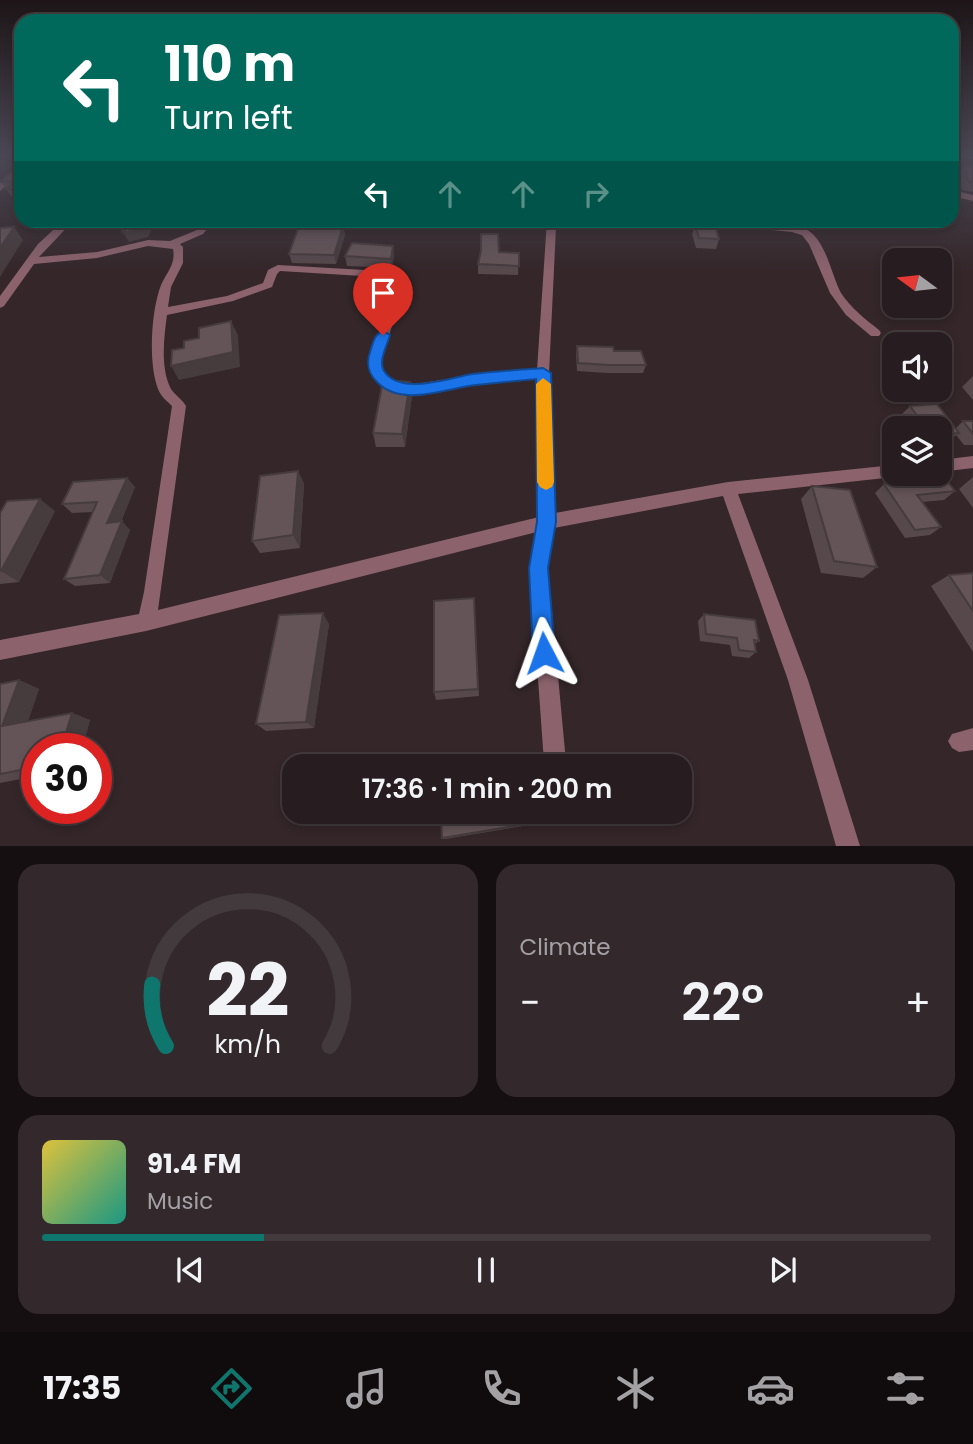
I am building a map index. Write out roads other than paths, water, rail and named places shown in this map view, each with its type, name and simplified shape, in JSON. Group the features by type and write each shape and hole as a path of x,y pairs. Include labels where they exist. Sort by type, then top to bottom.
{"street":[{"path":"0,304 42,246 61,228"},
{"path":"172,244 204,228"},
{"path":"552,228 543,373 547,522 539,568 554,754"},
{"path":"784,228 805,233 814,243 836,293 850,312 875,333"},
{"path":"31,261 96,255 155,243 178,247 180,262 166,287 159,356 163,386 166,393 177,401 178,406 155,581 146,622"},
{"path":"163,312 253,293 268,285 272,272 278,268 396,274 402,283 374,361 377,373 387,383 402,388 425,389 473,380 543,373"},
{"path":"952,465 973,462"},
{"path":"0,650 146,622 547,522 728,489 882,472"},
{"path":"728,489 798,680 849,845"}]}
